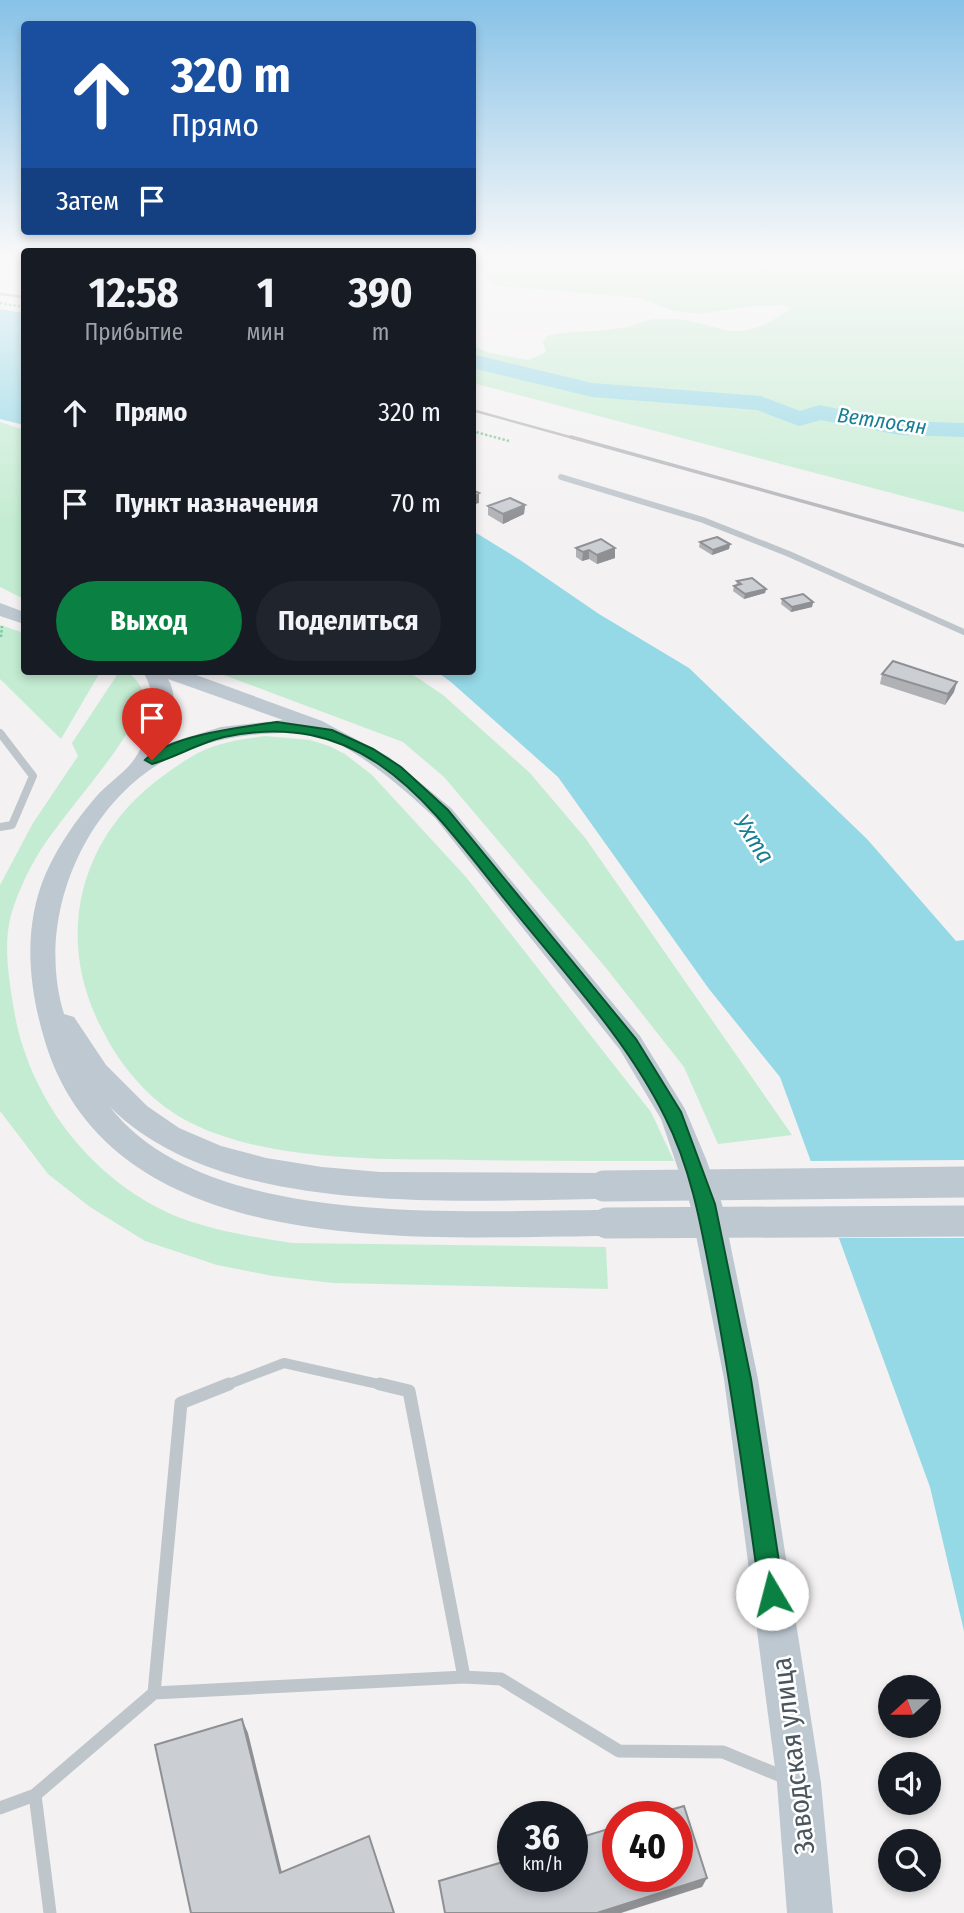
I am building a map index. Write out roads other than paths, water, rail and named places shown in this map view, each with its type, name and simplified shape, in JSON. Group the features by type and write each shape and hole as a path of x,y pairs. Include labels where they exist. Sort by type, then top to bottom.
{"street":[{"path":"0,609 21,617"},
{"path":"155,675 162,688 162,715 156,736 142,765 96,814 59,870 46,920 45,974 59,1044 67,1066 83,1093 109,1126 128,1145 159,1167 199,1186 244,1201 336,1216 427,1222 964,1221"},
{"path":"177,675 291,715 338,736"},
{"path":"142,765 184,746 249,729 291,726 338,736"},
{"name":"Заводская улица","path":"338,736 396,770 443,813 630,1043 675,1117 706,1204 741,1379 799,1783 810,1913"},
{"path":"45,974 63,1021 103,1082 153,1126 205,1152 265,1170 347,1182 432,1186 964,1182"}],"lane":[{"path":"561,477 703,520 789,554 964,632"},
{"path":"0,733 33,776 12,825 0,827"},
{"path":"154,1693 181,1403 284,1363 409,1391 464,1677"},
{"path":"0,1808 35,1795 154,1693 464,1677 501,1679 619,1751 723,1752 799,1783"},
{"path":"35,1795 50,1913"}],"water":[{"path":"0,347 21,347 21,424 0,419"},
{"name":"Ухта","path":"476,533 599,614 689,668 867,839 956,941 964,940 964,1631 930,1487 780,1077 709,989 558,777 441,675 476,675"}],"waterway":[{"name":"Ветлосян","path":"476,362 592,390 761,403 799,419 819,412 900,428 964,430"}],"railway":[{"path":"476,411 577,439"},
{"path":"571,437 964,546"}]}
